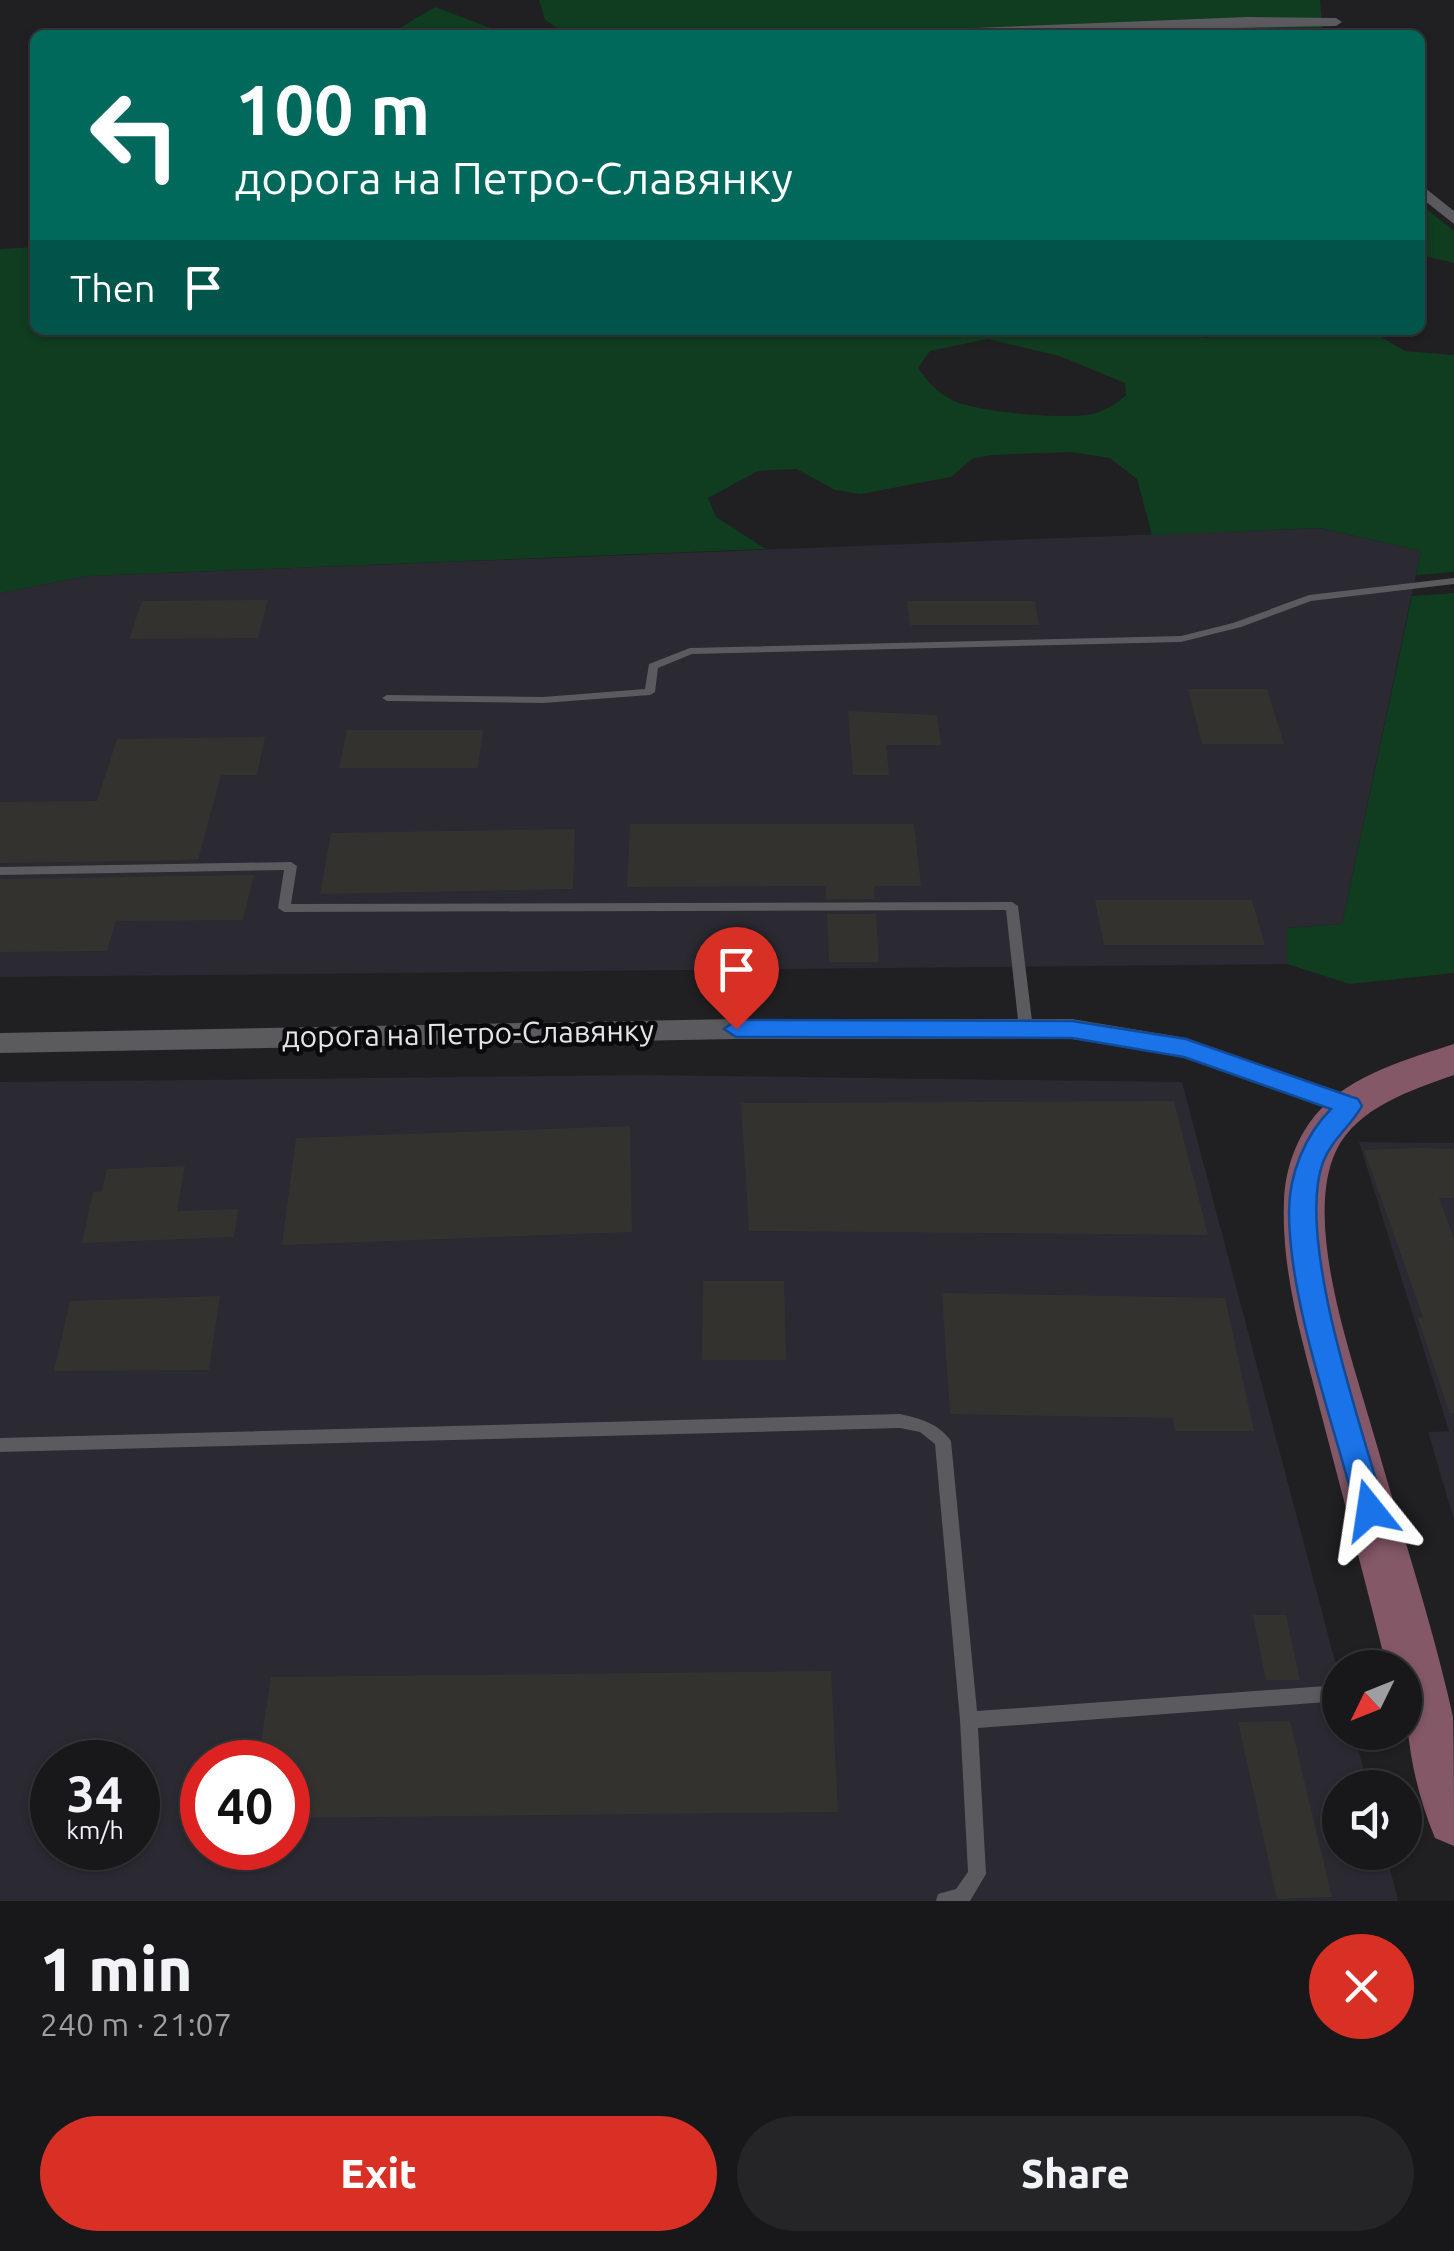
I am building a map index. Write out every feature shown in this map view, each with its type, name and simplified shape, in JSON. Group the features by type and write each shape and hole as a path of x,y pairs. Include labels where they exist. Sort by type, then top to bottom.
{"street":[{"path":"1012,30 1195,22 1335,29 1331,7"},
{"path":"1425,193 1454,219"},
{"name":"дорога на Петро-Славянку","path":"0,1044 716,1029 1072,1029 1186,1048 1350,1106"},
{"path":"1402,1650 1312,1292 1302,1210 1309,1166 1324,1132 1350,1106 1390,1082 1454,1059"},
{"path":"1422,1721 1454,1819"}],"lane":[{"path":"386,698 543,700 650,692 654,666 690,651 1181,640 1236,626 1308,598 1454,581"},
{"path":"0,870 291,866 284,908 1012,906 1026,1029"},
{"path":"0,1445 900,1421 924,1426 944,1442 969,1720 977,1874 962,1897 945,1901"},
{"path":"969,1720 1322,1694"}],"shaded area":[{"path":"1320,528 1421,551 1342,924 1287,928 1287,964 0,977 0,593 88,576"},
{"path":"639,1075 1182,1082 1332,1650 1322,1650 1322,1750 1358,1750 1364,1770 1322,1770 1322,1870 1390,1870 1398,1901 0,1901 0,1082"},
{"path":"1359,1142 1454,1143 1454,1520 1428,1432 1449,1431"}],"green space":[{"path":"539,0 1320,0 1323,30 560,30 545,20"},
{"path":"435,7 496,30 396,30"},
{"path":"1425,208 1454,231 1454,263 1425,256"},
{"path":"30,247 30,335 1378,335 1405,351 1454,355 1454,572 1416,575 1421,551 1320,528 1152,535 1137,479 1110,458 1070,452 991,455 972,459 951,477 861,494 835,490 797,469 758,471 708,498 716,517 766,549 88,576 0,593 0,249","holes":["988,339 1059,356 1125,383 1126,395 1101,411 1080,416 1043,415 1000,411 952,400 918,368 930,351"]},
{"path":"1454,593 1454,973 1350,984 1287,964 1287,928 1342,924 1412,596"}],"building":[{"path":"268,600 258,638 129,639 142,601"},
{"path":"907,601 1035,601 1039,625 910,625"},
{"path":"1188,689 1267,689 1284,744 1202,744"},
{"path":"848,711 937,715 941,745 886,745 889,775 853,775"},
{"path":"347,730 483,730 478,768 339,768"},
{"path":"265,737 257,775 221,775 198,860 0,863 0,802 97,801 117,739"},
{"path":"630,824 914,824 921,886 874,886 875,899 826,899 826,886 627,887"},
{"path":"575,829 573,889 320,894 331,833"},
{"path":"254,875 243,920 116,921 107,951 0,952 0,879"},
{"path":"1095,900 1252,900 1265,945 1104,945"},
{"path":"827,914 876,914 879,962 829,962"},
{"path":"1174,1101 1208,1235 749,1231 741,1103"},
{"path":"630,1126 632,1232 282,1245 296,1138"},
{"path":"1454,1149 1454,1198 1439,1198 1454,1239 1454,1413 1450,1414 1418,1318 1423,1317 1364,1150"},
{"path":"185,1166 177,1211 238,1209 234,1237 82,1243 93,1192 102,1191 107,1169"},
{"path":"703,1281 784,1281 786,1360 702,1360"},
{"path":"942,1293 1225,1298 1254,1431 1175,1431 1173,1418 950,1414"},
{"path":"220,1296 209,1370 54,1371 70,1301"},
{"path":"1253,1615 1286,1615 1300,1680 1266,1680"},
{"path":"831,1671 838,1812 310,1818 310,1740 261,1740 271,1677"},
{"path":"1290,1721 1322,1855 1322,1870 1326,1870 1332,1897 1277,1899 1238,1722"}],"route":[{"path":"736,1029 1072,1029 1186,1048 1246,1066 1350,1106 1324,1132 1309,1166 1302,1210 1312,1292 1370,1510"}]}
